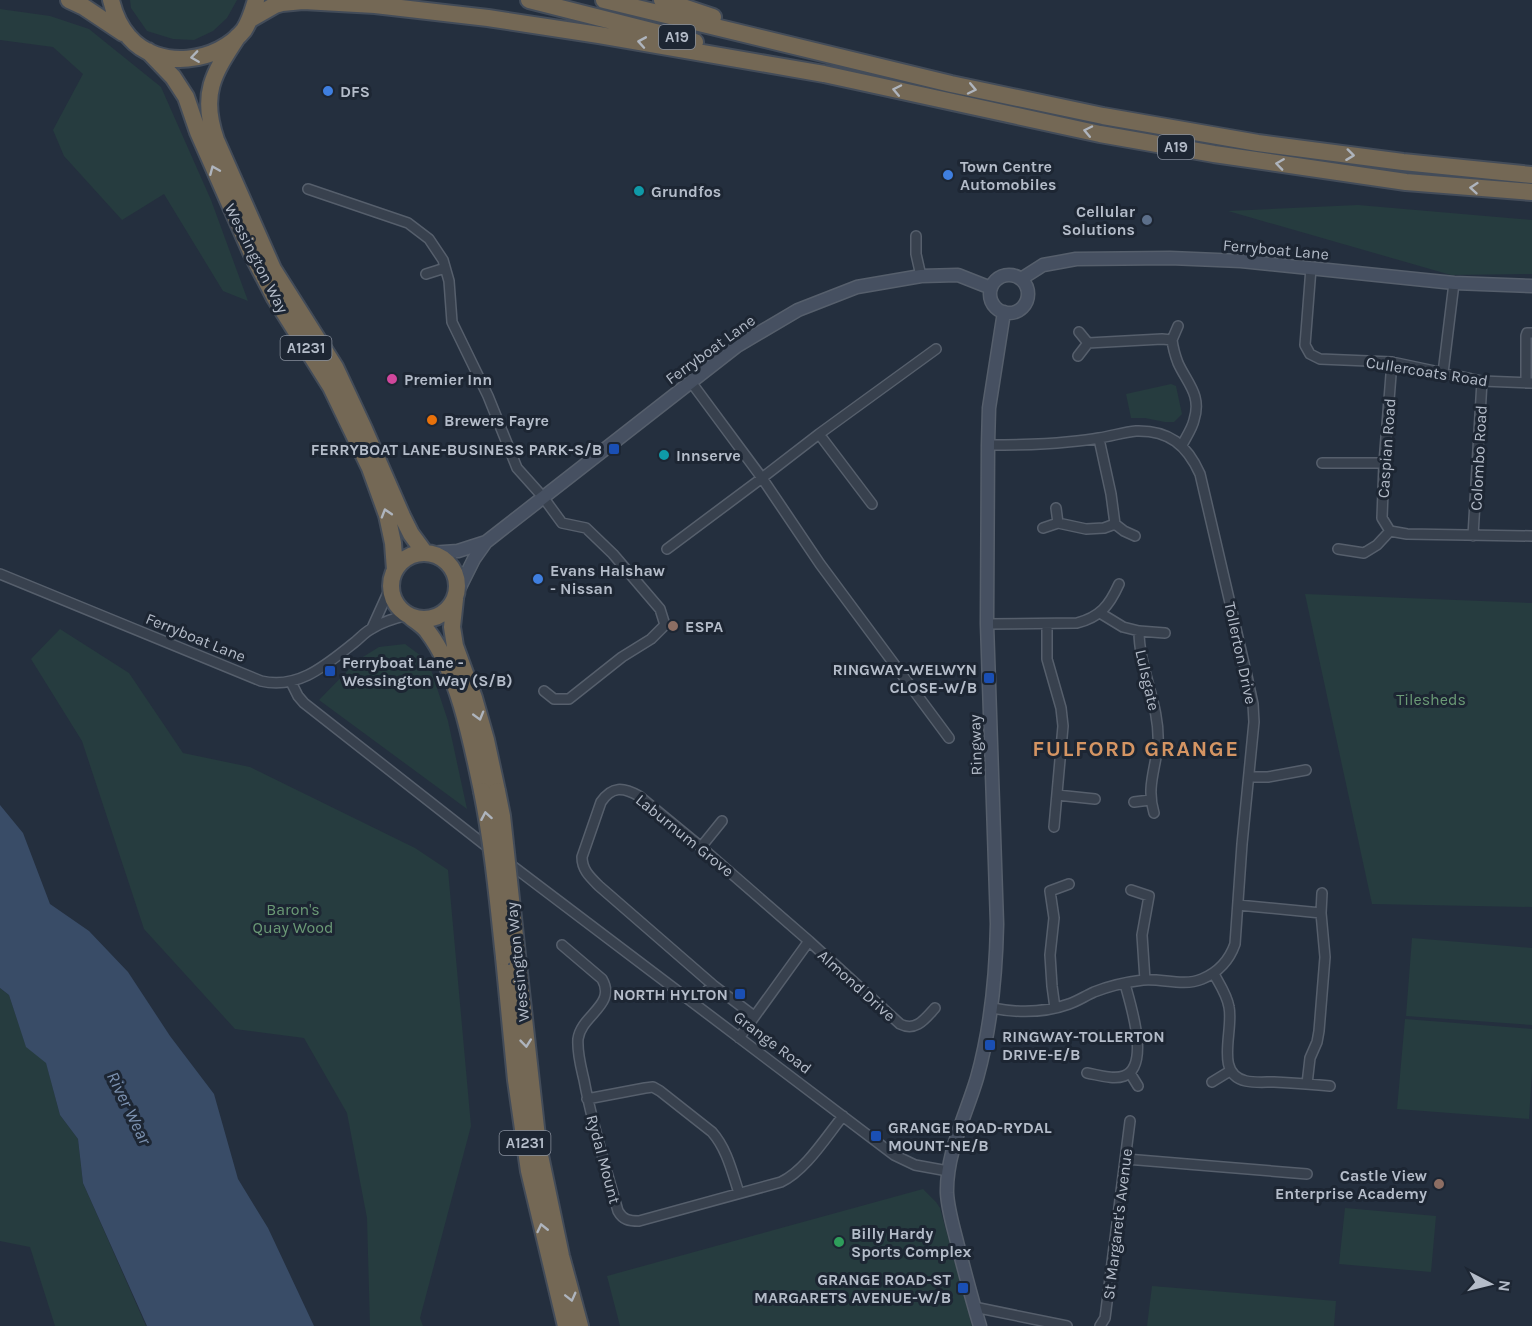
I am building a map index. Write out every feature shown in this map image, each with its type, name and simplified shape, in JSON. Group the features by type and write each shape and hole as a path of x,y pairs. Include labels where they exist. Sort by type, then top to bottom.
{"highway":[{"path":"69,0 106,21 128,37"},
{"name":"A1231","path":"111,0 118,21 128,37 148,51 171,58 206,56 224,47 238,36 249,20 256,0"},
{"name":"A19","path":"529,0 824,74 1100,134 1214,154 1406,182 1532,192"},
{"name":"A19","path":"604,0 951,84 1114,118 1258,143 1403,162 1532,175"},
{"name":"A19","path":"662,0 833,56"},
{"name":"A1231","path":"249,20 282,3 303,1 375,5 488,18 824,74"},
{"name":"Wessington Way","path":"238,36 225,55 212,82 208,110 216,140 273,269 335,367 411,534 427,553 440,557 453,569 457,582 452,627 455,646 486,740 489,830 538,1146 561,1256 580,1326"},
{"name":"Wessington Way","path":"148,51 174,77 186,97 203,143 251,252 275,298 330,387 370,468 387,515 393,543 393,597 400,609 426,630 437,644 449,670 489,791"},
{"path":"393,578 405,559 427,553"},
{"path":"409,616 428,619 439,616 448,609 456,596"},
{"name":"Wessington Way","path":"511,961 516,1080 529,1171 566,1326"}],"street":[{"path":"308,189 408,223 429,239 443,260 448,281 452,322 488,396 517,468 562,523 586,528 613,554 660,609 665,625 651,639 622,657 569,699 554,699 544,691"},
{"path":"916,236 915,254 921,276"},
{"name":"Ferryboat Lane","path":"1021,279 1043,265 1076,259 1197,259 1241,261 1454,283 1532,286"},
{"path":"426,273 445,268"},
{"name":"Cullercoats Road","path":"1311,268 1305,345 1310,354 1320,359 1392,362 1482,381 1529,383 1526,336 1527,333 1532,333"},
{"name":"Ferryboat Lane","path":"456,596 474,559 486,542 737,346 798,310 858,287 921,276 958,275 991,288"},
{"path":"1013,275 1021,279 1027,287 1026,302 1017,311 1004,312 994,305 990,294 991,288 999,278 1013,275"},
{"path":"1443,373 1454,283"},
{"name":"Ringway","path":"948,1171 977,1078 992,1008 996,961 997,924 987,624 988,445 990,399 1004,312"},
{"path":"988,445 1061,443 1099,439 1134,431 1151,432 1168,437 1182,445 1195,419 1197,406 1194,391 1176,358 1172,340 1178,326"},
{"path":"1079,332 1088,344"},
{"path":"1078,356 1088,344 1172,340"},
{"path":"667,549 819,434 936,350"},
{"name":"Caspian Road","path":"1390,531 1382,518 1392,362"},
{"name":"Colombo Road","path":"1473,536 1482,381"},
{"path":"691,382 762,478 820,564 949,738"},
{"path":"819,434 872,504"},
{"path":"1099,439 1115,524 1135,536"},
{"name":"Tollerton Drive","path":"1182,445 1190,454 1200,474 1253,704 1254,722 1235,944 1225,964 1214,974"},
{"path":"1322,463 1384,463"},
{"path":"1056,508 1058,523"},
{"path":"1043,528 1058,523 1086,530 1115,524"},
{"path":"1338,549 1364,553 1377,545 1390,531 1407,534 1532,536"},
{"name":"Ferryboat Lane","path":"427,553 458,551 486,542"},
{"name":"Ferryboat Lane","path":"0,574 261,681 279,684 306,677 324,667 372,628 409,616"},
{"name":"Ferryboat Lane","path":"372,628 393,578"},
{"path":"987,624 1077,623 1089,620 1108,606 1119,584"},
{"name":"Lulsgate","path":"1100,613 1123,627 1165,633"},
{"path":"1047,624 1047,659 1061,708 1063,726 1054,827"},
{"name":"Lulsgate","path":"1139,631 1139,648 1156,716 1158,742 1150,800 1154,813"},
{"name":"Grange Road","path":"291,682 304,703 459,825 894,1155 915,1165 948,1171"},
{"path":"1249,777 1268,777 1306,770"},
{"name":"Laburnum Grove","path":"754,1016 713,985 585,872 582,857 606,795 620,789 629,790 639,796 809,941"},
{"path":"1057,795 1095,799"},
{"path":"1134,802 1150,800"},
{"path":"701,847 722,821"},
{"path":"1055,1008 1050,955 1054,918 1050,891 1069,884"},
{"path":"1131,890 1149,896 1142,935 1145,980"},
{"path":"1307,1084 1310,1058 1319,1031 1321,1010 1325,957 1321,913 1323,893"},
{"path":"1238,905 1321,913"},
{"path":"740,1038 809,941"},
{"name":"Almond Drive","path":"809,941 900,1024 913,1027 921,1023 935,1008"},
{"name":"Rydal Mount","path":"562,945 606,985 603,1001 582,1027 578,1037 578,1052 587,1099 618,1211 625,1219 639,1221 781,1182 797,1173 843,1116"},
{"path":"992,1008 1043,1011 1125,984 1145,980 1186,983 1199,981 1214,974 1225,992 1230,1007 1227,1058 1230,1071 1236,1078 1248,1081 1330,1086"},
{"path":"1087,1073 1114,1078 1122,1077 1130,1074 1136,1063 1138,1047 1136,1029 1125,984"},
{"path":"694,1004 713,985"},
{"path":"1212,1082 1230,1071"},
{"path":"1130,1074 1138,1086"},
{"path":"587,1099 645,1088 660,1091 718,1139 724,1149 739,1193"},
{"name":"St Margaret's Avenue","path":"1100,1326 1105,1318 1130,1120"},
{"path":"1126,1159 1307,1174"},
{"path":"948,1171 947,1193 951,1217 980,1326"},
{"path":"974,1307 1067,1326"}],"green space":[{"path":"130,0 237,0 227,18 213,31 194,40 173,39 147,31 131,8"},
{"path":"0,9 50,16 89,29 161,87 211,200 248,301 223,291 164,194 122,220 64,156 53,130 83,74 53,47 0,40"},
{"path":"1358,205 1532,220 1532,274 1451,275 1228,211"},
{"path":"1171,384 1176,386 1182,414 1174,422 1131,418 1126,394"},
{"name":"Tilesheds","path":"1305,594 1532,603 1532,907 1372,904"},
{"name":"Baron's Quay Wood","path":"60,629 129,673 183,753 250,767 415,848 448,870 471,1126 420,1318 423,1326 370,1326 367,1218 347,1113 304,1038 235,1029 144,929 82,741 31,659"},
{"path":"405,644 428,661 448,721 467,809 319,700 358,660 379,647"},
{"path":"1412,938 1532,948 1532,1025 1406,1016"},
{"path":"0,988 9,995 26,1046 46,1062 60,1115 78,1139 83,1183 146,1326 55,1326 30,1247 0,1241"},
{"path":"1405,1019 1532,1029 1529,1119 1397,1109"},
{"name":"Billy Hardy Sports Complex","path":"923,1189 940,1208 972,1326 620,1326 607,1276"},
{"path":"1345,1208 1436,1216 1431,1272 1339,1264"},
{"path":"1152,1286 1336,1301 1334,1326 1147,1326"}],"water":[{"name":"River Wear","path":"0,805 23,833 50,904 89,931 128,972 170,1036 214,1094 238,1179 268,1228 314,1326 147,1326 83,1183 78,1139 60,1115 46,1063 26,1047 9,995 0,988"}],"place":[{"name":"DFS","path":"328,91"},
{"name":"Town Centre Automobiles","path":"948,175"},
{"name":"Grundfos","path":"639,191"},
{"name":"Cellular Solutions","path":"1147,220"},
{"name":"Premier Inn","path":"392,379"},
{"name":"Brewers Fayre","path":"432,420"},
{"name":"FERRYBOAT LANE-BUSINESS PARK-S/B","path":"614,449"},
{"name":"Innserve","path":"664,455"},
{"name":"Evans Halshaw - Nissan","path":"538,579"},
{"name":"ESPA","path":"673,626"},
{"name":"Ferryboat Lane - Wessington Way (S/B)","path":"330,671"},
{"name":"RINGWAY-WELWYN CLOSE-W/B","path":"989,678"},
{"name":"NORTH HYLTON","path":"740,994"},
{"name":"RINGWAY-TOLLERTON DRIVE-E/B","path":"990,1045"},
{"name":"GRANGE ROAD-RYDAL MOUNT-NE/B","path":"876,1136"},
{"name":"Castle View Enterprise Academy","path":"1439,1184"},
{"name":"Billy Hardy Sports Complex","path":"839,1242"},
{"name":"GRANGE ROAD-ST MARGARETS AVENUE-W/B","path":"963,1288"}],"district":[{"name":"FULFORD GRANGE","path":"1136,748"}]}
